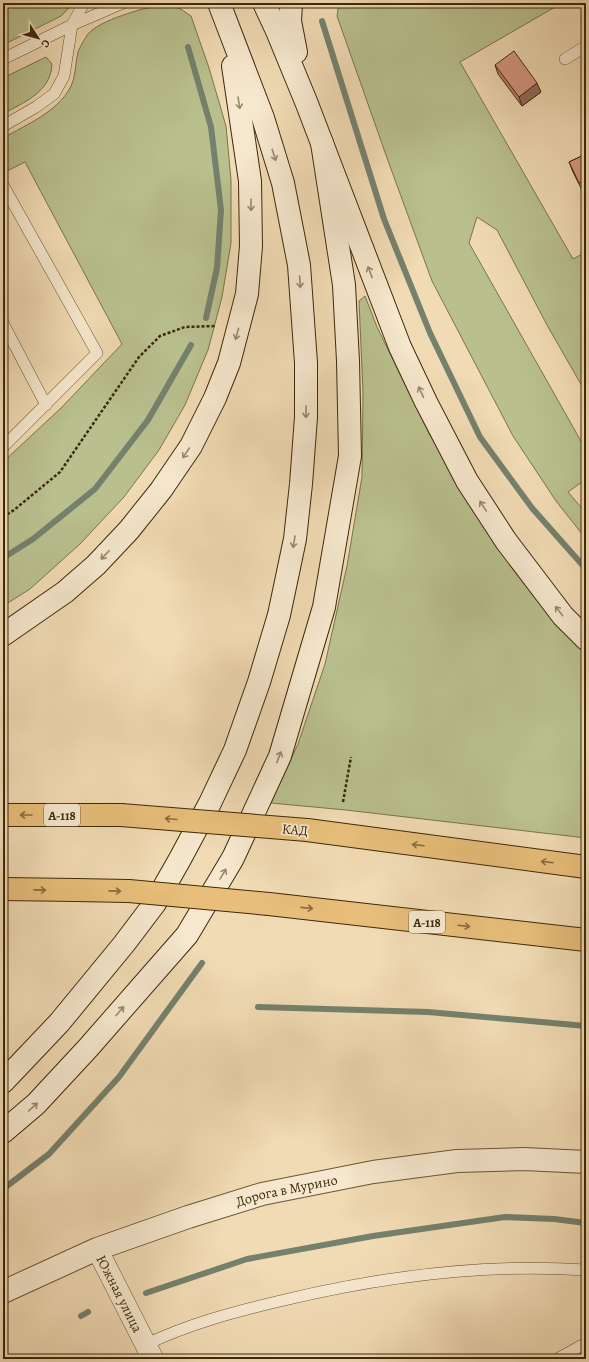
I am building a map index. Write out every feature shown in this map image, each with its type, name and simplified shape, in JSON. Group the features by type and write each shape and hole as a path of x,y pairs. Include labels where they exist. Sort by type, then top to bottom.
{"highway":[{"name":"КАД","path":"3,816 121,815 307,830 586,867"},
{"name":"А-118","path":"3,889 130,891 269,904 586,940"}],"main road":[{"path":"264,3 277,31 322,143 400,347 426,402 467,481 511,548 563,616 586,639"},
{"path":"291,3 290,21 306,104"},
{"path":"3,635 65,592 96,565 129,530 161,490 191,446 215,398 229,363 247,294 251,246 250,181 223,13"},
{"path":"3,1082 59,1023 124,944 154,903 184,852 210,803 235,750 259,682 279,615 295,540 306,417 306,363 299,265 283,183 262,118 223,13"},
{"path":"3,1132 36,1104 88,1048 186,935 233,858 280,756 324,607 350,456 348,361 344,285 322,143"},
{"name":"Дорога в Мурино","path":"3,1292 97,1249 188,1217 262,1194 373,1172 457,1161 524,1159 586,1162"}],"street":[{"name":"Южная улица","path":"97,1249 149,1352"}],"lane":[{"path":"3,126 36,107 54,94 64,76 72,25 84,3"},
{"path":"3,59 72,25 123,3"},
{"path":"565,59 586,46"},
{"path":"3,186 97,353 3,446"},
{"path":"3,323 46,404"},
{"path":"149,1352 167,1334 191,1325 306,1294 381,1281 496,1269 559,1268 586,1270"},
{"path":"557,1359 586,1343"}],"path":[{"path":"3,517 14,510 60,472 139,357 160,336 185,327 239,326"},
{"path":"344,802 351,756"}],"green space":[{"path":"3,3 72,3 61,16 3,45"},
{"path":"339,3 562,3 460,62 573,259 586,252 586,393 547,325 497,230 477,217 469,243 586,450 586,479 568,492 586,513 586,539 556,501 513,436 432,281 337,16"},
{"path":"161,5 179,8 191,16 209,68 226,126 231,180 231,243 222,297 208,350 185,405 159,450 124,497 80,544 30,589 3,606 3,462 61,408 122,344 25,162 3,173 3,138 31,123 49,111 64,97 70,88 73,79 79,50 88,34 102,24 122,15"},
{"path":"46,57 52,64 47,82 42,89 35,95 3,114 3,78"},
{"path":"365,296 377,327 430,435 496,544 550,612 586,653 586,838 346,810 271,803 298,744 325,664 347,566 362,477 363,392 359,301"}],"building":[{"path":"514,51 537,83 519,97 495,65"},
{"path":"586,154 586,179 579,183 569,162"}],"waterway":[{"path":"322,21 384,219 430,333 480,437 532,508 586,569"},
{"path":"188,47 211,127 221,210 217,268 206,318"},
{"path":"3,558 33,539 95,489 148,420 191,345"},
{"path":"3,1189 49,1154 119,1077 202,963"},
{"path":"258,1007 428,1012 586,1026"},
{"path":"146,1293 247,1259 373,1236 505,1217 554,1219 586,1223"},
{"path":"81,1316 88,1312"}]}
